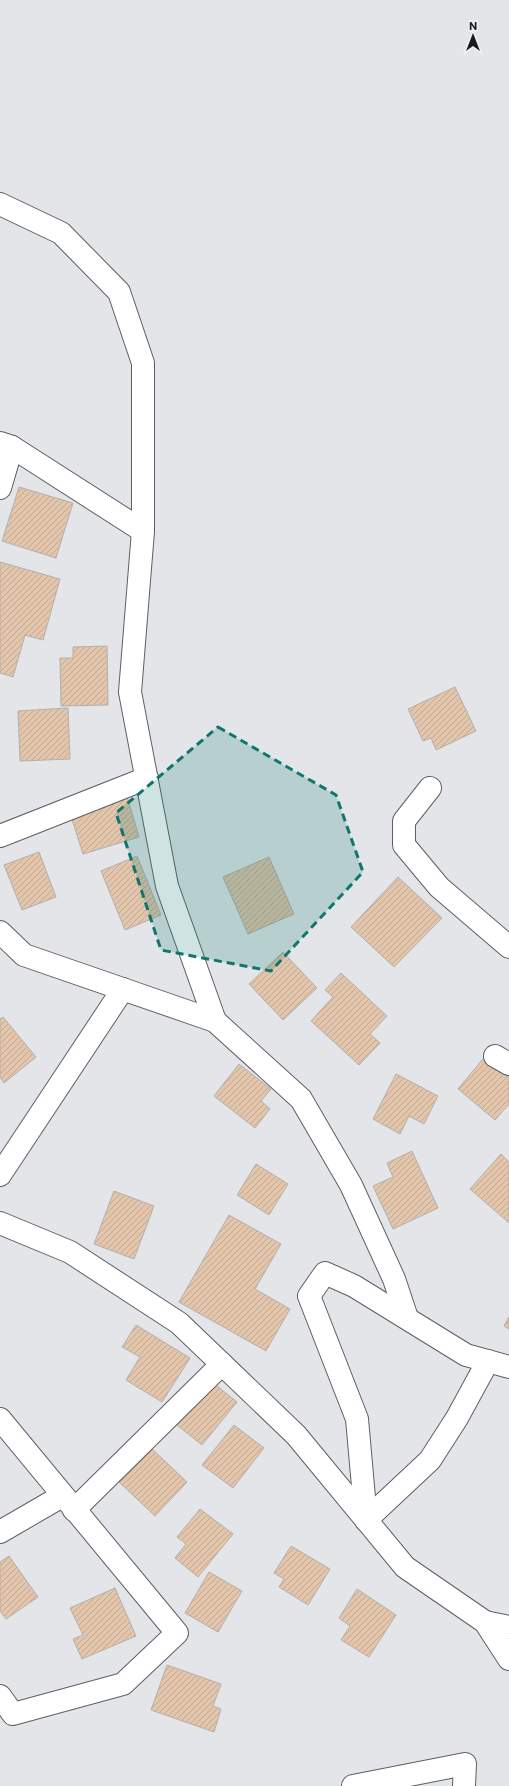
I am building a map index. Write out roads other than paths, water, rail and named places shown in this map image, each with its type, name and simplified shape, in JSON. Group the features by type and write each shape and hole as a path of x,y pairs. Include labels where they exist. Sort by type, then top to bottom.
{"street":[{"path":"0,204 61,234 120,292 143,363 143,531 130,692 167,886 215,1021"},
{"path":"0,488 6,445 143,531"},
{"path":"0,836 146,778"},
{"path":"430,788 404,821 404,845 439,887 509,947"},
{"path":"0,932 24,955 215,1021 301,1099 351,1185 394,1279 407,1318"},
{"path":"0,1175 123,989"},
{"path":"0,1223 70,1252 179,1323 296,1435 405,1567 485,1622 509,1658"},
{"path":"366,1520 357,1419 309,1296 325,1273 354,1286 466,1355 509,1367"},
{"path":"366,1520 430,1460 457,1418 488,1361"},
{"path":"0,1532 68,1503 222,1364"},
{"path":"0,1419 177,1633 123,1684 14,1714 0,1696"},
{"path":"485,1622 509,1627"},
{"path":"353,1786 465,1764 464,1786"}]}
